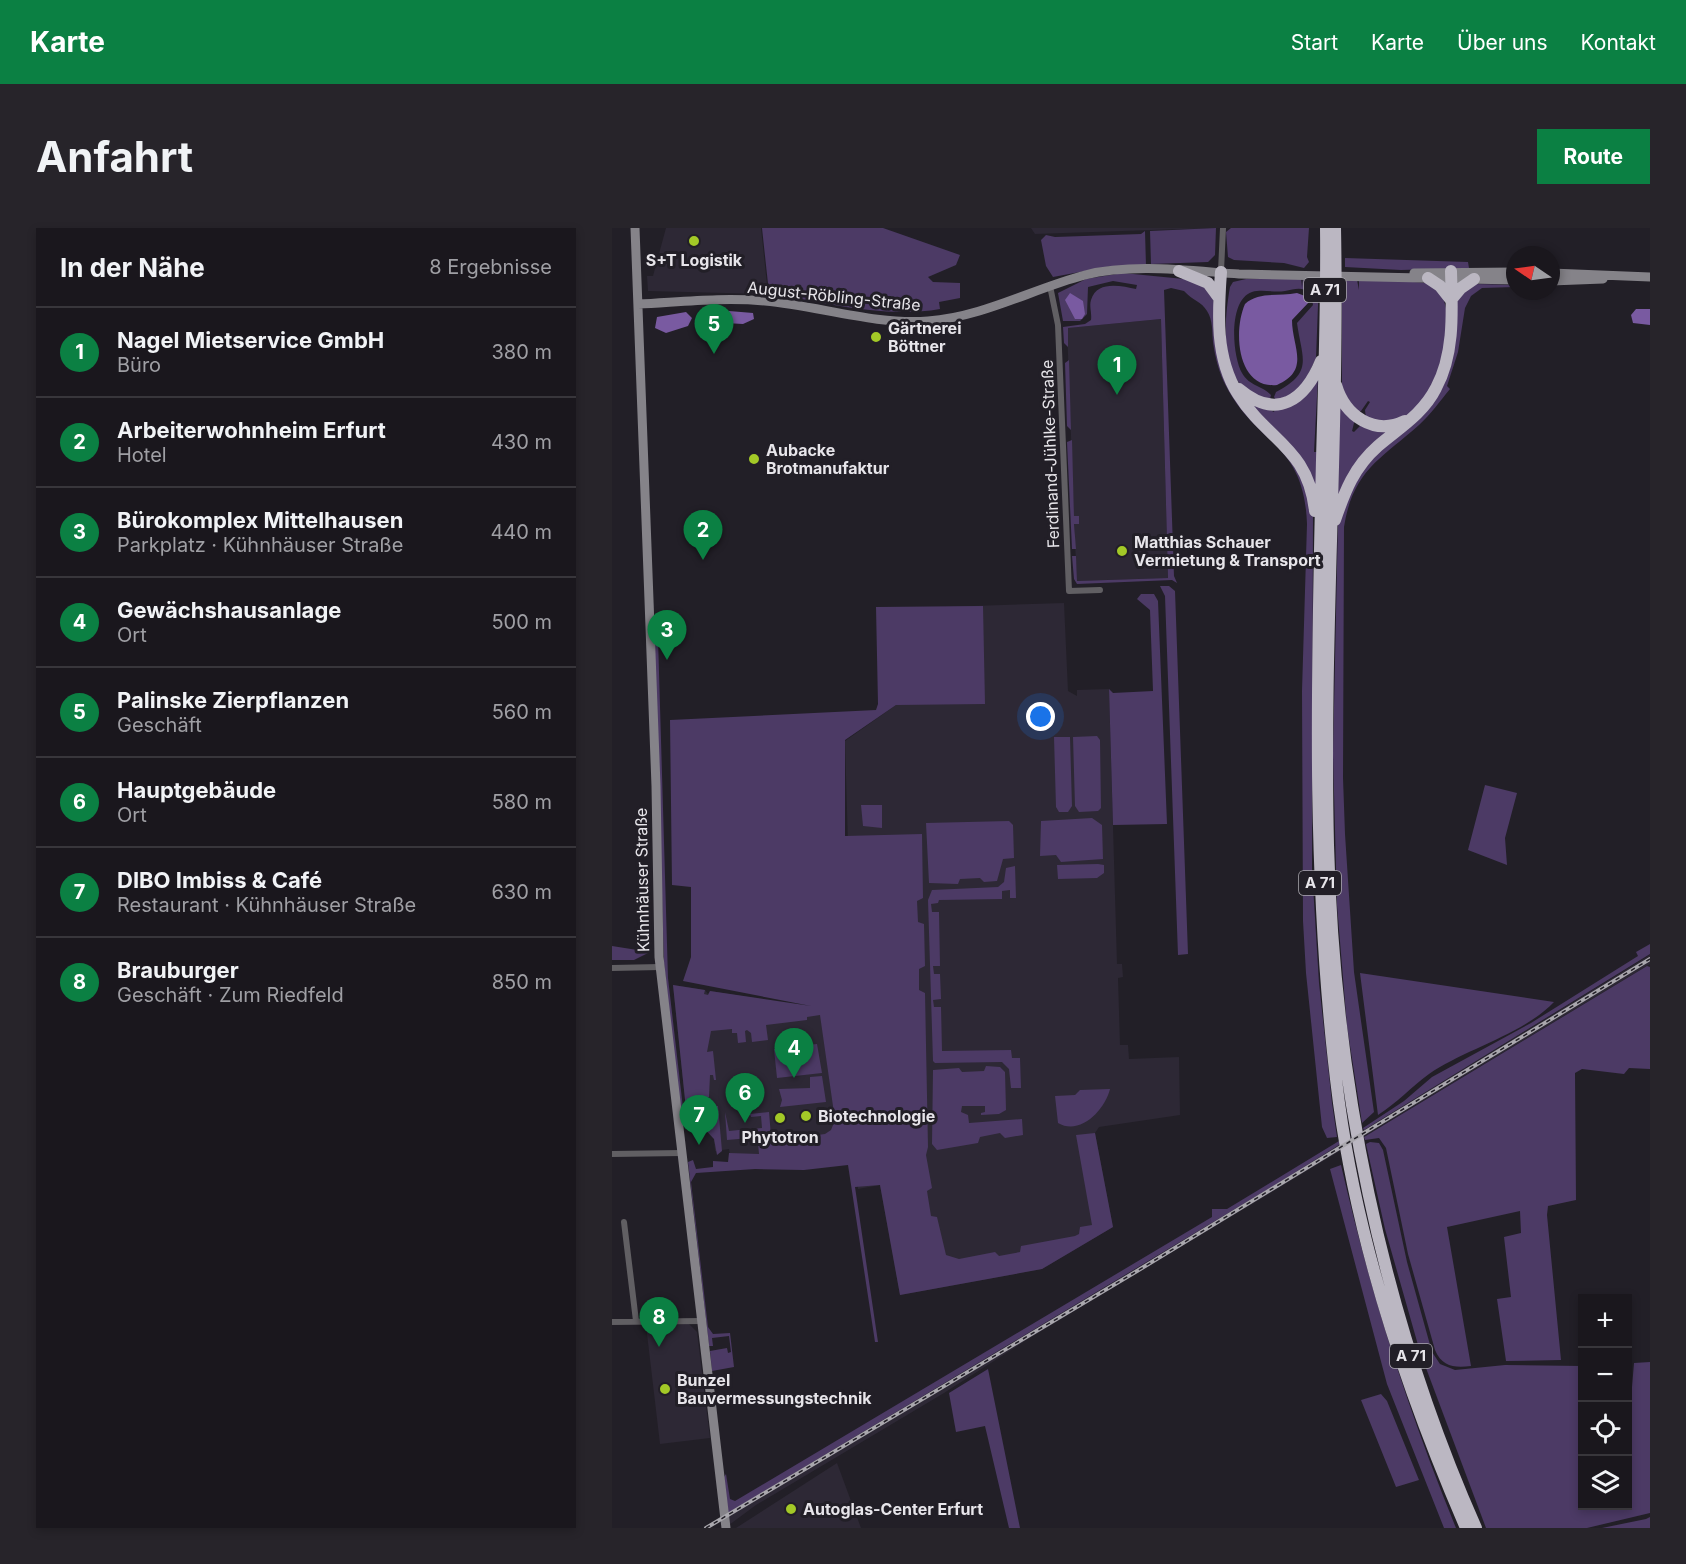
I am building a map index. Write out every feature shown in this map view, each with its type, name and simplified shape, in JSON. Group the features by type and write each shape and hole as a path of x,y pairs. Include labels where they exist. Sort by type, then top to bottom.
{"highway":[{"name":"A 71","path":"1326,228 1324,351 1328,848 1340,1016 1353,1112 1379,1241 1419,1383 1476,1528"},
{"name":"A 71","path":"1335,228 1333,375 1317,746 1322,921 1342,1119 1351,1168 1370,1248 1410,1384 1466,1528"},
{"path":"1179,271 1208,283 1219,298"},
{"path":"1221,272 1219,298 1221,346 1228,373 1248,406 1299,461 1310,485 1325,531"},
{"path":"1325,531 1358,467 1378,446 1417,414 1432,395 1444,371 1450,344 1451,275"},
{"path":"1428,278 1440,286 1451,300"},
{"path":"1451,300 1461,288 1474,279"},
{"path":"1234,386 1263,403 1278,404 1291,400 1304,392 1312,382 1324,351"},
{"path":"1333,375 1345,405 1362,420 1376,426 1390,426 1417,414"}],"street":[{"name":"Kühnhäuser Straße","path":"636,228 660,967 726,1528"},
{"path":"1221,272 1222,228"},
{"name":"August-Röbling-Straße","path":"638,304 763,301 890,320 926,321 977,312 1050,286 1103,272 1179,271 1354,275 1506,273"},
{"path":"1560,273 1650,277"},
{"name":"August-Röbling-Straße","path":"1378,275 1428,278 1451,275 1474,279 1506,280"},
{"path":"1560,280 1623,276"},
{"name":"Ferdinand-Jühlke-Straße","path":"1050,286 1058,325 1069,591 1100,590"},
{"path":"612,968 660,967"},
{"path":"612,1154 682,1153"},
{"path":"624,1222 636,1322"},
{"path":"612,1322 702,1321"}],"shaded area":[{"path":"666,228 761,228 768,294 648,291 647,276 653,276"},
{"path":"762,228 883,228 960,255 956,265 928,277 933,282 960,283 960,298 939,302 940,309 897,312 854,308 769,293"},
{"path":"1031,228 1211,228 1035,234"},
{"path":"1216,228 1215,255 1208,262 1151,264 1150,231"},
{"path":"1231,228 1309,228 1307,257 1309,262 1304,268 1284,263 1234,260 1228,257 1226,232"},
{"path":"1145,231 1146,266 1112,266 1053,277 1046,266 1041,240 1046,235 1055,237 1141,234"},
{"path":"1345,258 1468,262 1469,268 1401,270 1345,267"},
{"path":"1123,273 1200,281 1213,297 1224,372 1298,465 1313,512 1312,869 1319,983 1337,1137 1327,1138 1322,1127 1303,921 1302,691 1307,524 1304,497 1297,476 1288,460 1238,406 1226,386 1216,359 1211,322 1207,311 1184,291 1171,288 1164,290 1174,576 1177,583 1172,580 1077,584 1074,579 1072,556 1076,556 1077,581 1168,578 1161,319 1068,328 1068,347 1064,343 1063,327 1085,324 1091,320 1091,300 1098,289 1110,286 1136,289 1137,285 1113,281 1088,287 1087,314 1080,321 1063,321 1058,293 1086,279"},
{"path":"1301,278 1302,287 1303,278 1319,279 1316,358 1300,392 1276,400 1274,397 1276,392 1288,385 1301,371 1303,355 1297,323 1313,305 1311,294 1299,289 1256,291 1244,297 1239,306 1234,342 1239,365 1248,381 1271,395 1270,399 1253,394 1241,385 1233,372 1228,356 1226,320 1230,287 1233,282 1246,279"},
{"path":"1359,278 1427,283 1440,293 1446,310 1447,332 1443,356 1434,379 1423,400 1409,415 1394,422 1366,419 1365,410 1370,402 1368,401 1361,411 1355,412 1342,389 1342,280 1357,280 1359,290"},
{"path":"1475,284 1506,285 1506,287 1482,288 1471,296 1465,308 1458,352 1447,386 1450,389 1423,421 1371,467 1354,492 1344,527 1343,778 1345,834 1354,972 1374,1112 1362,1123 1347,1026 1337,905 1333,754 1338,521 1365,463 1431,403 1459,294"},
{"path":"1070,293 1083,301 1085,314 1082,319 1075,319 1065,300"},
{"path":"1297,293 1305,296 1309,302 1292,320 1297,365 1287,379 1277,385 1264,384 1253,378 1242,356 1239,343 1241,315 1245,304 1256,297"},
{"path":"1636,309 1650,309 1650,325 1633,323 1631,315"},
{"path":"729,311 725,323 709,324 703,320 703,313"},
{"path":"729,311 753,313 754,319 743,324 725,323"},
{"path":"686,312 692,318 688,326 666,333 655,328 657,317"},
{"path":"1161,319 1168,578 1077,581 1074,524 1079,524 1074,516 1067,328"},
{"path":"1069,360 1071,430 1067,426 1065,363"},
{"path":"1318,378 1314,452 1317,452 1316,493 1247,399 1274,412 1275,408"},
{"path":"1339,400 1355,419 1352,431 1354,432 1362,424 1398,426 1338,499"},
{"path":"1072,440 1074,516 1079,516 1079,524 1074,524 1076,549 1072,549 1067,442"},
{"path":"1160,586 1169,586 1175,591 1188,954 1178,955 1165,596"},
{"path":"1141,594 1154,594 1158,601 1167,824 1113,825 1109,689 1113,693 1153,691 1150,610 1137,599"},
{"path":"1064,603 1068,691 1077,696 1077,690 1109,689 1117,964 1122,964 1123,977 1118,978 1120,1045 1128,1045 1129,1059 1179,1057 1180,1115 1099,1127 1095,1133 1113,1227 1042,1269 900,1295 880,1185 858,1189 845,741 896,705 912,608"},
{"path":"983,606 985,704 896,705 845,740 845,836 922,834 923,898 917,901 918,922 924,924 925,966 919,969 919,990 925,993 928,1147 926,1155 932,1188 927,1191 931,1216 937,1217 946,1255 959,1259 995,1252 999,1256 1020,1252 1021,1246 1075,1236 1079,1234 1080,1227 1092,1225 1076,1135 1095,1133 1113,1227 1042,1269 900,1295 880,1185 855,1187 878,1342 875,1342 848,1165 804,1170 755,1169 696,1173 691,1182 708,1327 713,1334 730,1333 734,1367 712,1371 710,1351 727,1348 728,1353 731,1352 729,1336 712,1338 713,1346 709,1346 688,1162 693,1160 696,1169 713,1167 713,1161 728,1162 729,1153 759,1154 758,1143 825,1134 831,1130 835,1120 820,1015 807,1017 807,1020 766,1025 768,1040 752,1042 751,1033 747,1030 745,1031 746,1042 738,1043 737,1033 732,1033 732,1029 711,1031 707,1052 713,1051 716,1080 713,1075 710,1075 709,1097 706,1098 708,1112 711,1112 711,1106 718,1106 722,1151 717,1155 714,1139 686,1109 673,985 705,990 704,994 708,995 710,991 811,1006 683,981 691,957 691,887 672,885 670,720 876,710 878,704 876,607"},
{"path":"654,627 658,638 668,978 683,1108 679,1105 664,963"},
{"path":"1097,736 1100,740 1101,808 1098,811 1079,812 1075,806 1073,737"},
{"path":"1054,737 1070,737 1072,806 1068,812 1059,812 1056,807"},
{"path":"1485,785 1517,793 1505,838 1507,865 1468,850"},
{"path":"861,805 882,805 882,828 863,826"},
{"path":"1092,818 1102,825 1103,859 1061,862 1056,855 1040,856 1041,821"},
{"path":"1009,821 1013,825 1014,858 1003,859 997,881 984,882 980,878 960,879 958,884 929,883 926,823"},
{"path":"1057,865 1104,865 1104,873 1097,878 1058,879"},
{"path":"1015,866 1016,898 1010,898 1010,890 1002,891 1002,899 939,900 938,903 931,904 932,912 939,912 940,966 933,966 934,974 940,974 941,999 933,1000 934,1007 941,1007 942,1051 1011,1050 1012,1058 1020,1058 1021,1088 1011,1088 1009,1069 1002,1062 935,1063 933,1061 928,900 932,890 998,887 1004,882 1006,868"},
{"path":"1650,944 1650,954 1364,1130 1363,1128 1404,1101 1432,1077 1531,1023 1638,956 1636,952"},
{"path":"612,946 650,952 634,960 612,960"},
{"path":"1650,955 1650,964 1028,1339 944,1393 756,1505 729,1525 728,1513 1204,1228"},
{"path":"1647,966 1650,967 1650,1069 1629,1068 1624,1074 1582,1069 1575,1073 1576,1200 1548,1206 1547,1215 1561,1360 1506,1361 1497,1299 1511,1297 1504,1237 1521,1233 1520,1211 1447,1227 1471,1366 1460,1367 1445,1363 1435,1350 1408,1254 1386,1148 1379,1138 1365,1140 1364,1137"},
{"path":"1360,973 1554,1002 1527,1023 1443,1065 1378,1115"},
{"path":"673,985 705,990 708,994 710,991 836,1011 844,1155 730,1155 729,1149 715,1151 714,1139 686,1109"},
{"path":"817,1044 822,1073 777,1078 774,1049"},
{"path":"986,1066 1000,1067 1005,1072 1006,1110 999,1114 981,1115 985,1112 985,1106 962,1106 961,1112 968,1115 969,1123 1022,1119 1023,1135 1005,1138 1000,1133 980,1137 978,1143 937,1150 932,1144 933,1070 959,1068 962,1072 984,1071"},
{"path":"822,1076 826,1102 780,1107 782,1100 779,1089 810,1088 810,1077"},
{"path":"1110,1089 1103,1105 1090,1119 1075,1126 1058,1123 1055,1096 1075,1095 1080,1090"},
{"path":"725,1112 729,1131 749,1129 750,1138 727,1140"},
{"path":"769,1112 771,1136 753,1138 752,1129 762,1128 761,1116 751,1117 750,1114"},
{"path":"1339,1141 1339,1145 1275,1185 728,1513 724,1477 726,1474 730,1499 735,1501 1212,1217 1212,1209 1227,1209"},
{"path":"1379,1143 1383,1150 1407,1262 1432,1352 1440,1364 1455,1370 1505,1365 1578,1366 1578,1510 1632,1510 1634,1363 1650,1362 1650,1513 1587,1528 1486,1528 1420,1352 1385,1229 1366,1144"},
{"path":"1341,1165 1364,1258 1391,1349 1421,1438 1456,1528 1444,1528 1387,1384 1330,1169"},
{"path":"689,1324 697,1332 710,1438 660,1444 646,1325"},
{"path":"988,1369 1020,1528 1009,1528 985,1426 956,1432 949,1393"},
{"path":"1381,1394 1387,1401 1419,1480 1396,1487 1361,1400"},
{"path":"837,1463 861,1528 736,1528"},
{"path":"1650,1517 1650,1528 1602,1528 1646,1519"}],"railway":[{"path":"706,1528 1137,1271 1650,959"}],"place":[{"name":"S+T Logistik","path":"694,241"},
{"name":"Gärtnerei Böttner","path":"876,337"},
{"name":"Palinske Zierpflanzen","path":"714,354"},
{"name":"Nagel Mietservice GmbH","path":"1117,395"},
{"name":"Aubacke Brotmanufaktur","path":"754,459"},
{"name":"Matthias Schauer Vermietung & Transport","path":"1122,551"},
{"name":"Arbeiterwohnheim Erfurt","path":"703,560"},
{"name":"Bürokomplex Mittelhausen","path":"667,660"},
{"name":"Gewächshausanlage","path":"794,1078"},
{"name":"Biotechnologie","path":"806,1116"},
{"name":"Phytotron","path":"780,1118"},
{"name":"Hauptgebäude","path":"745,1123"},
{"name":"DIBO Imbiss & Café","path":"699,1145"},
{"name":"Brauburger","path":"659,1347"},
{"name":"Bunzel Bauvermessungstechnik","path":"665,1389"},
{"name":"Autoglas-Center Erfurt","path":"791,1509"}]}
